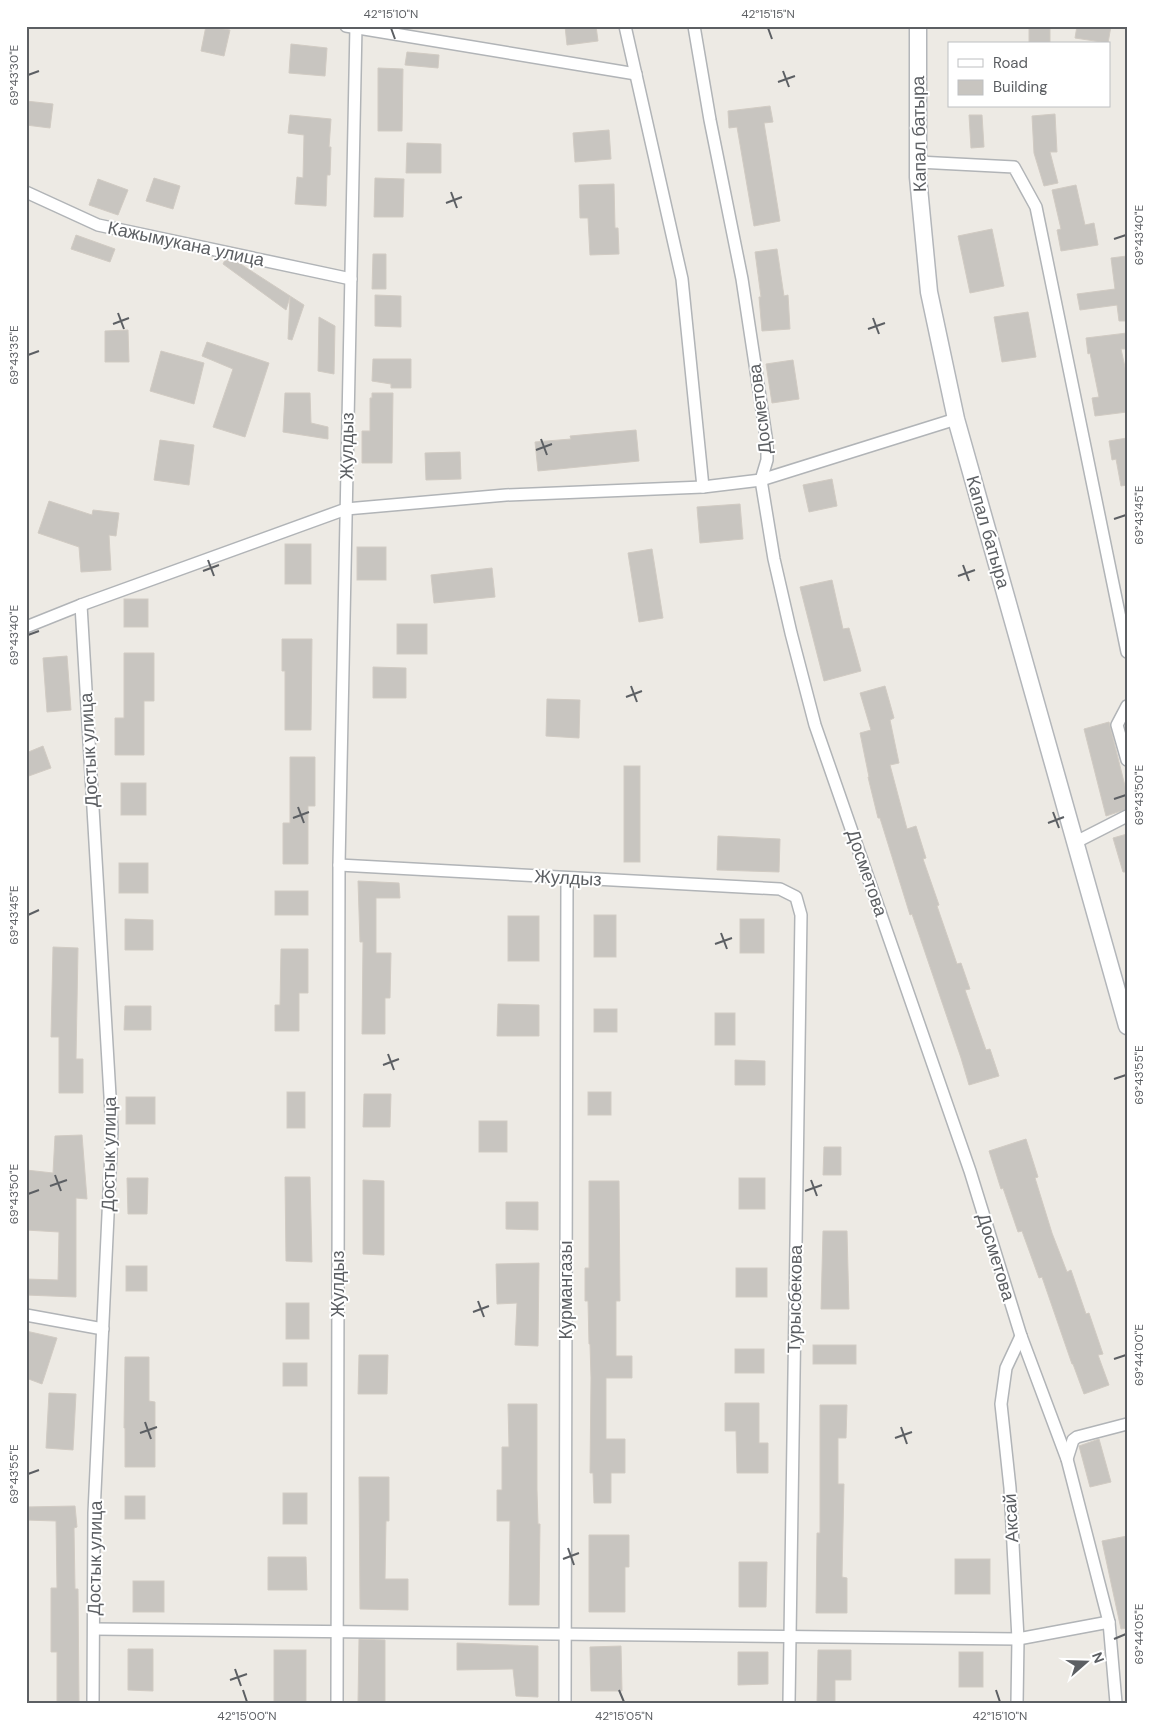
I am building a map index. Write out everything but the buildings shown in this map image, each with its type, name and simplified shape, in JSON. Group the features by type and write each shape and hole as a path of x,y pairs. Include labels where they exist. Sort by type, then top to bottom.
{"main road":[{"name":"Капал батыра","path":"918,26 918,177 929,292 956,419 1127,1026"}],"street":[{"path":"353,26 636,74"},
{"name":"Жулдыз","path":"337,1703 339,865 351,279 353,26"},
{"path":"625,26 682,280 703,487"},
{"name":"Досметова","path":"694,26 710,120 742,279 767,443 767,460 760,480 774,559 791,632 815,725 970,1171 1021,1336 1067,1460 1110,1622 1116,1703"},
{"path":"918,162 1014,167 1036,207 1127,652"},
{"name":"Кажымукана улица","path":"26,192 98,225 351,279"},
{"path":"26,627 346,509 506,495 703,487 760,480 956,419"},
{"name":"Достык улица","path":"81,606 112,1130 94,1513 93,1703"},
{"path":"1127,706 1117,725 1127,760"},
{"path":"1076,842 1127,816"},
{"name":"Жулдыз","path":"339,865 780,889 796,897"},
{"name":"Курмангазы","path":"565,1703 567,878"},
{"name":"Турысбекова","path":"788,1703 801,915 796,897"},
{"path":"26,1315 103,1329"},
{"name":"Аксай","path":"1017,1703 1018,1639 1010,1488 1001,1404 1006,1368 1021,1336"},
{"path":"1067,1460 1073,1440 1077,1437 1127,1424"},
{"path":"94,1629 1018,1639 1110,1622"}]}
